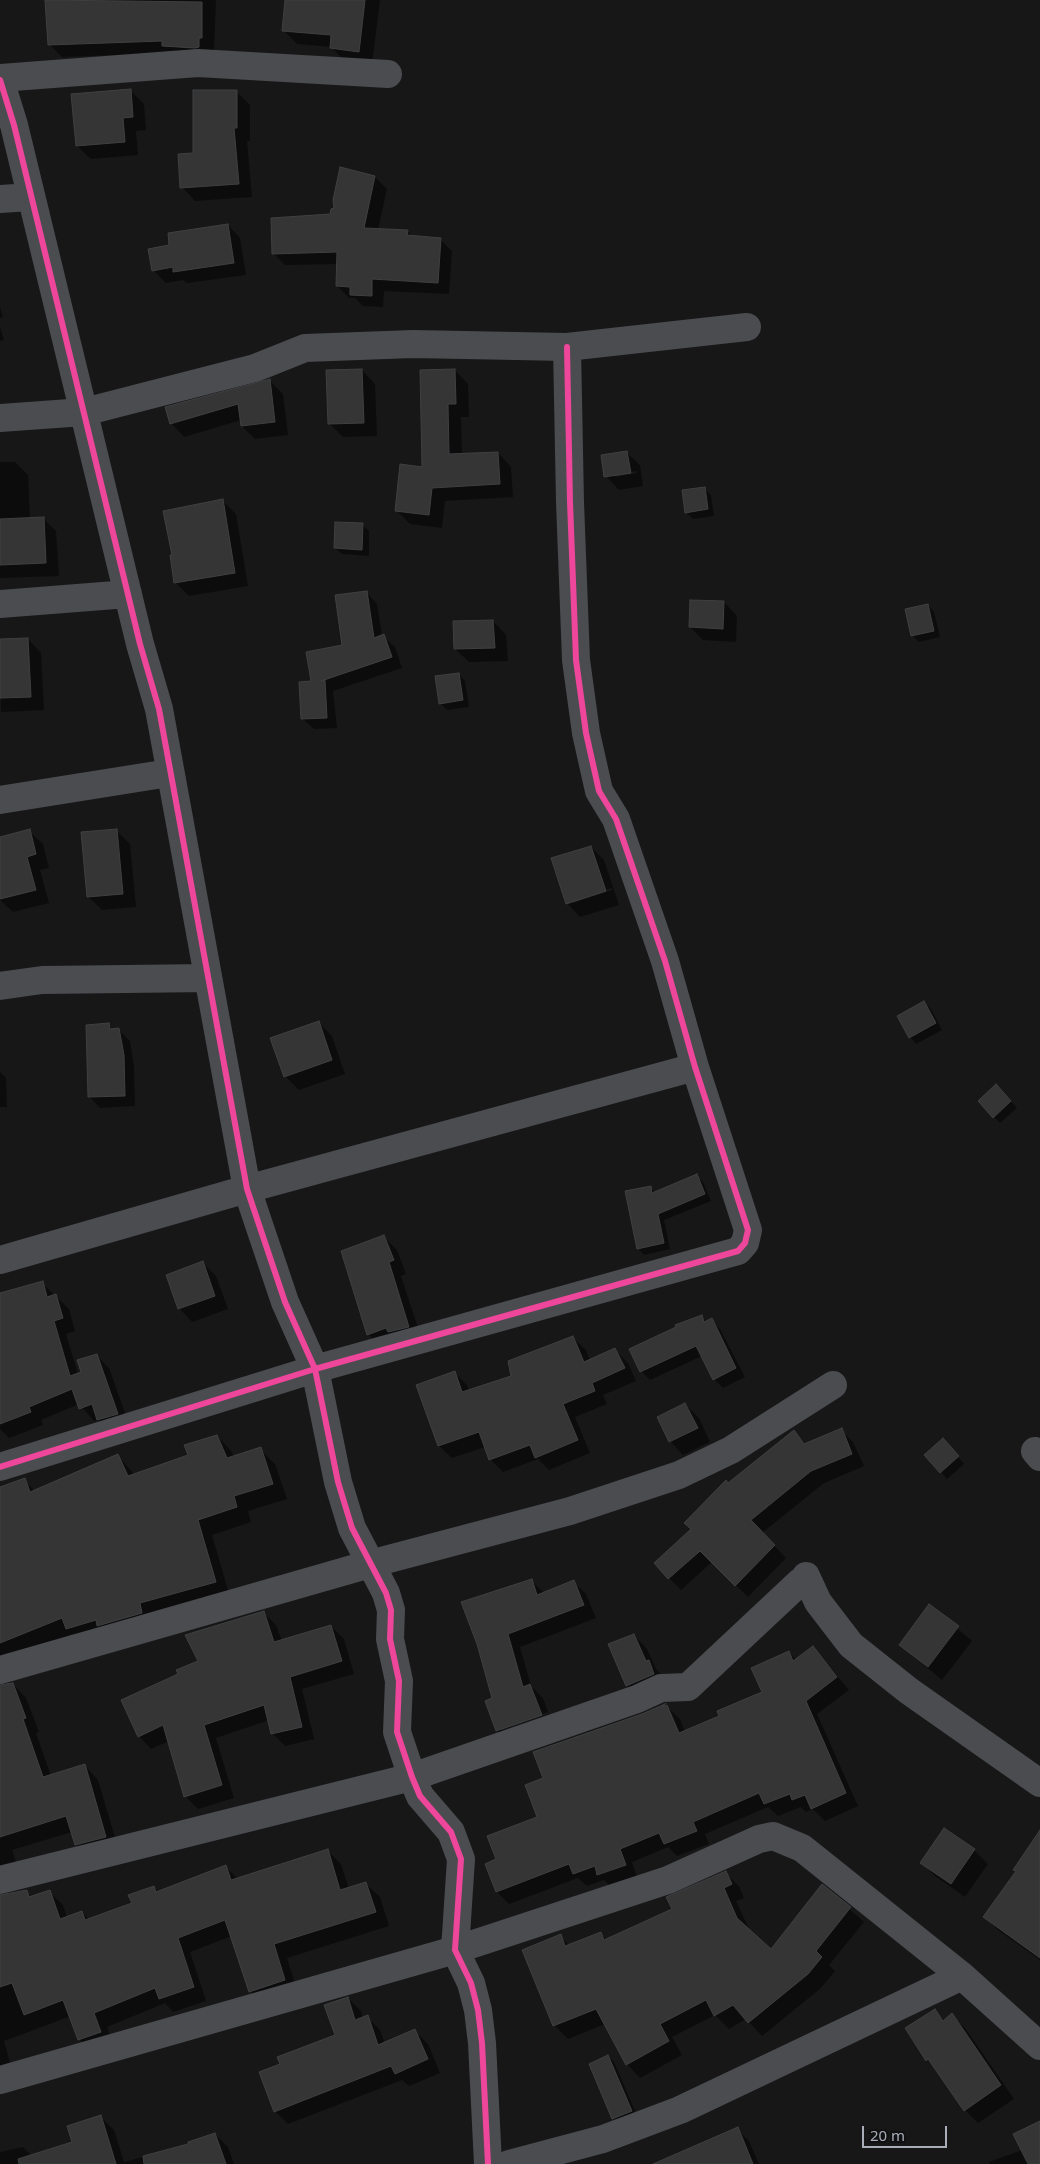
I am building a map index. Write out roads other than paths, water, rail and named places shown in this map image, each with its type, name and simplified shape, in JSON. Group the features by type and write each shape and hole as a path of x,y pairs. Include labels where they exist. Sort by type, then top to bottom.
{"street":[{"path":"388,74 198,64 0,79 14,125 128,594 159,709 169,773 247,1189 285,1302 315,1369 338,1482 352,1528 386,1593 391,1610 390,1639 399,1681 397,1732 420,1796 451,1832 461,1859 455,1950 471,1983 478,2010 488,2164"},
{"path":"0,199 31,197"},
{"path":"0,418 84,412 255,368 305,348 413,344 567,346 747,328"},
{"path":"0,1467 315,1369 738,1251 745,1243 748,1230 695,1067 648,908 616,819 598,791 586,733 576,660 567,346"},
{"path":"0,604 128,594"},
{"path":"0,800 169,773"},
{"path":"0,986 42,980 208,978"},
{"path":"0,1260 247,1189 695,1067"},
{"path":"0,1670 370,1564 570,1511 679,1475 732,1450 833,1385"},
{"path":"0,1880 412,1778 628,1702 661,1688 688,1686 800,1582 806,1579 806,1576 818,1602 851,1645 909,1691 1040,1783"},
{"path":"0,2080 455,1950 668,1880 759,1839 773,1836 802,1848 962,1976 1040,2046"},
{"path":"509,2164 603,2139 680,2110 962,1976"}]}
